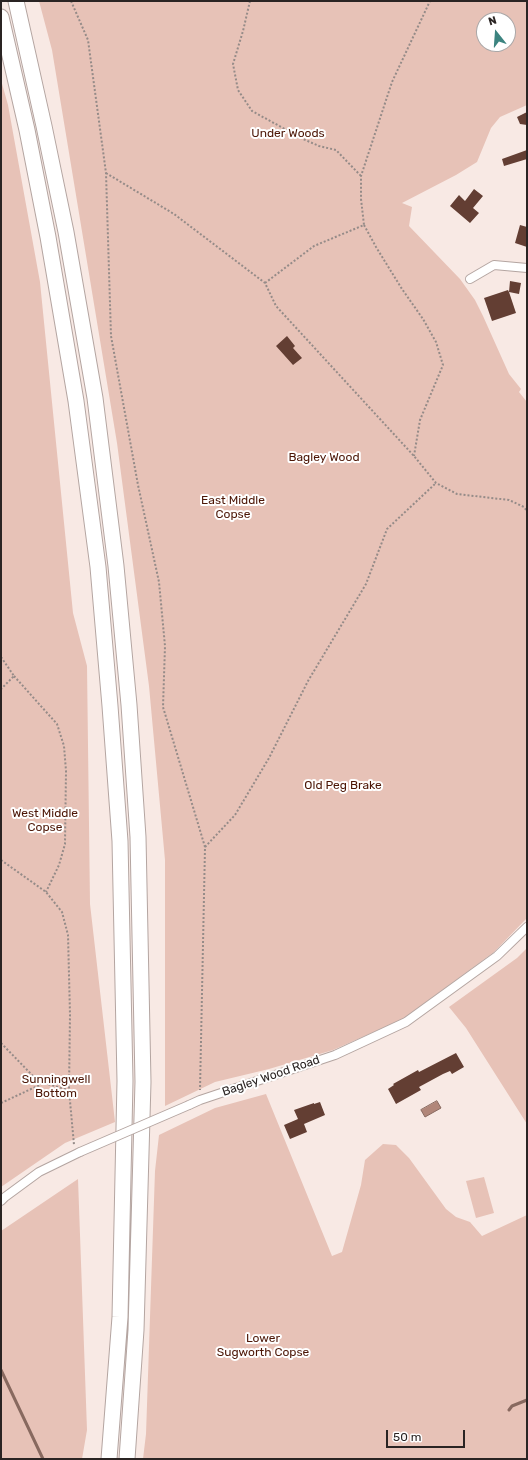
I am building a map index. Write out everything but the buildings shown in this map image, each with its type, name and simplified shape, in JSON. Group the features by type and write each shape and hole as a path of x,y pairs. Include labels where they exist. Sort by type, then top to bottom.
{"highway":[{"path":"16,1 64,225 95,398 116,566 129,705 138,838 143,1082 136,1330 127,1459"},
{"path":"1,17 32,153 48,236 76,401 98,567 111,714 120,841 125,1081 120,1317 109,1459"}],"street":[{"path":"470,279 494,265 527,268"},
{"name":"Bagley Wood Road","path":"1,1201 39,1172 77,1153 200,1100 335,1054 406,1022 497,956 527,926"}],"path":[{"path":"71,1 88,40 106,173 111,336 138,485 160,582 165,646 163,707 205,848 200,1100"},
{"path":"250,1 233,64 238,90 252,111 303,139 319,146 336,150 361,176"},
{"path":"414,456 420,420 442,365 436,342 424,319 402,289 376,248 364,225 361,200 361,176 392,82 430,1"},
{"path":"106,173 174,214 265,283 276,306 414,456 436,483 457,494 509,500 524,507 527,511"},
{"path":"265,283 314,246 364,225"},
{"path":"205,848 235,815 269,758 308,681 366,584 387,529 436,483"},
{"path":"1,657 14,676 56,724 64,746 66,771 65,844 59,865 46,892"},
{"path":"1,689 14,676"},
{"path":"1,860 46,892 62,912 68,935 70,1016 69,1090 77,1153"},
{"path":"1,1043 33,1076 44,1083 69,1090"},
{"path":"1,1103 44,1083"}],"green space":[{"name":"Bagley Wood","path":"39,1 527,1 527,105 500,117 491,128 477,162 456,175 402,203 412,207 409,226 460,279 475,300 509,374 521,389 519,392 527,402 527,918 494,952 403,1019 333,1050 269,1069 215,1082 165,1106 165,860 149,686 117,443 52,50"},
{"name":"West Middle Copse","path":"1,80 8,105 40,282 73,613 87,666 90,904 115,1122 65,1143 1,1187"},
{"path":"527,948 527,1124 466,1028 449,1007 517,958"},
{"name":"Lower Sugworth Copse","path":"266,1094 332,1256 342,1252 361,1185 365,1160 383,1144 396,1145 409,1158 446,1209 456,1217 470,1222 482,1236 527,1215 527,1459 143,1459 146,1434 155,1171 159,1135 215,1108"},
{"path":"484,1177 494,1213 476,1218 466,1181"},
{"path":"78,1179 87,1430 82,1459 1,1459 1,1231"}],"shaded area":[{"path":"437,1101 441,1108 425,1117 421,1110"}],"waterway":[{"path":"1,1370 43,1459"},
{"path":"509,1410 512,1406 527,1400"}],"park label":[{"name":"Under Woods","path":"288,134"},
{"name":"East Middle Copse","path":"233,508"},
{"name":"Old Peg Brake","path":"343,786"},
{"name":"Sunningwell Bottom","path":"56,1087"}]}
